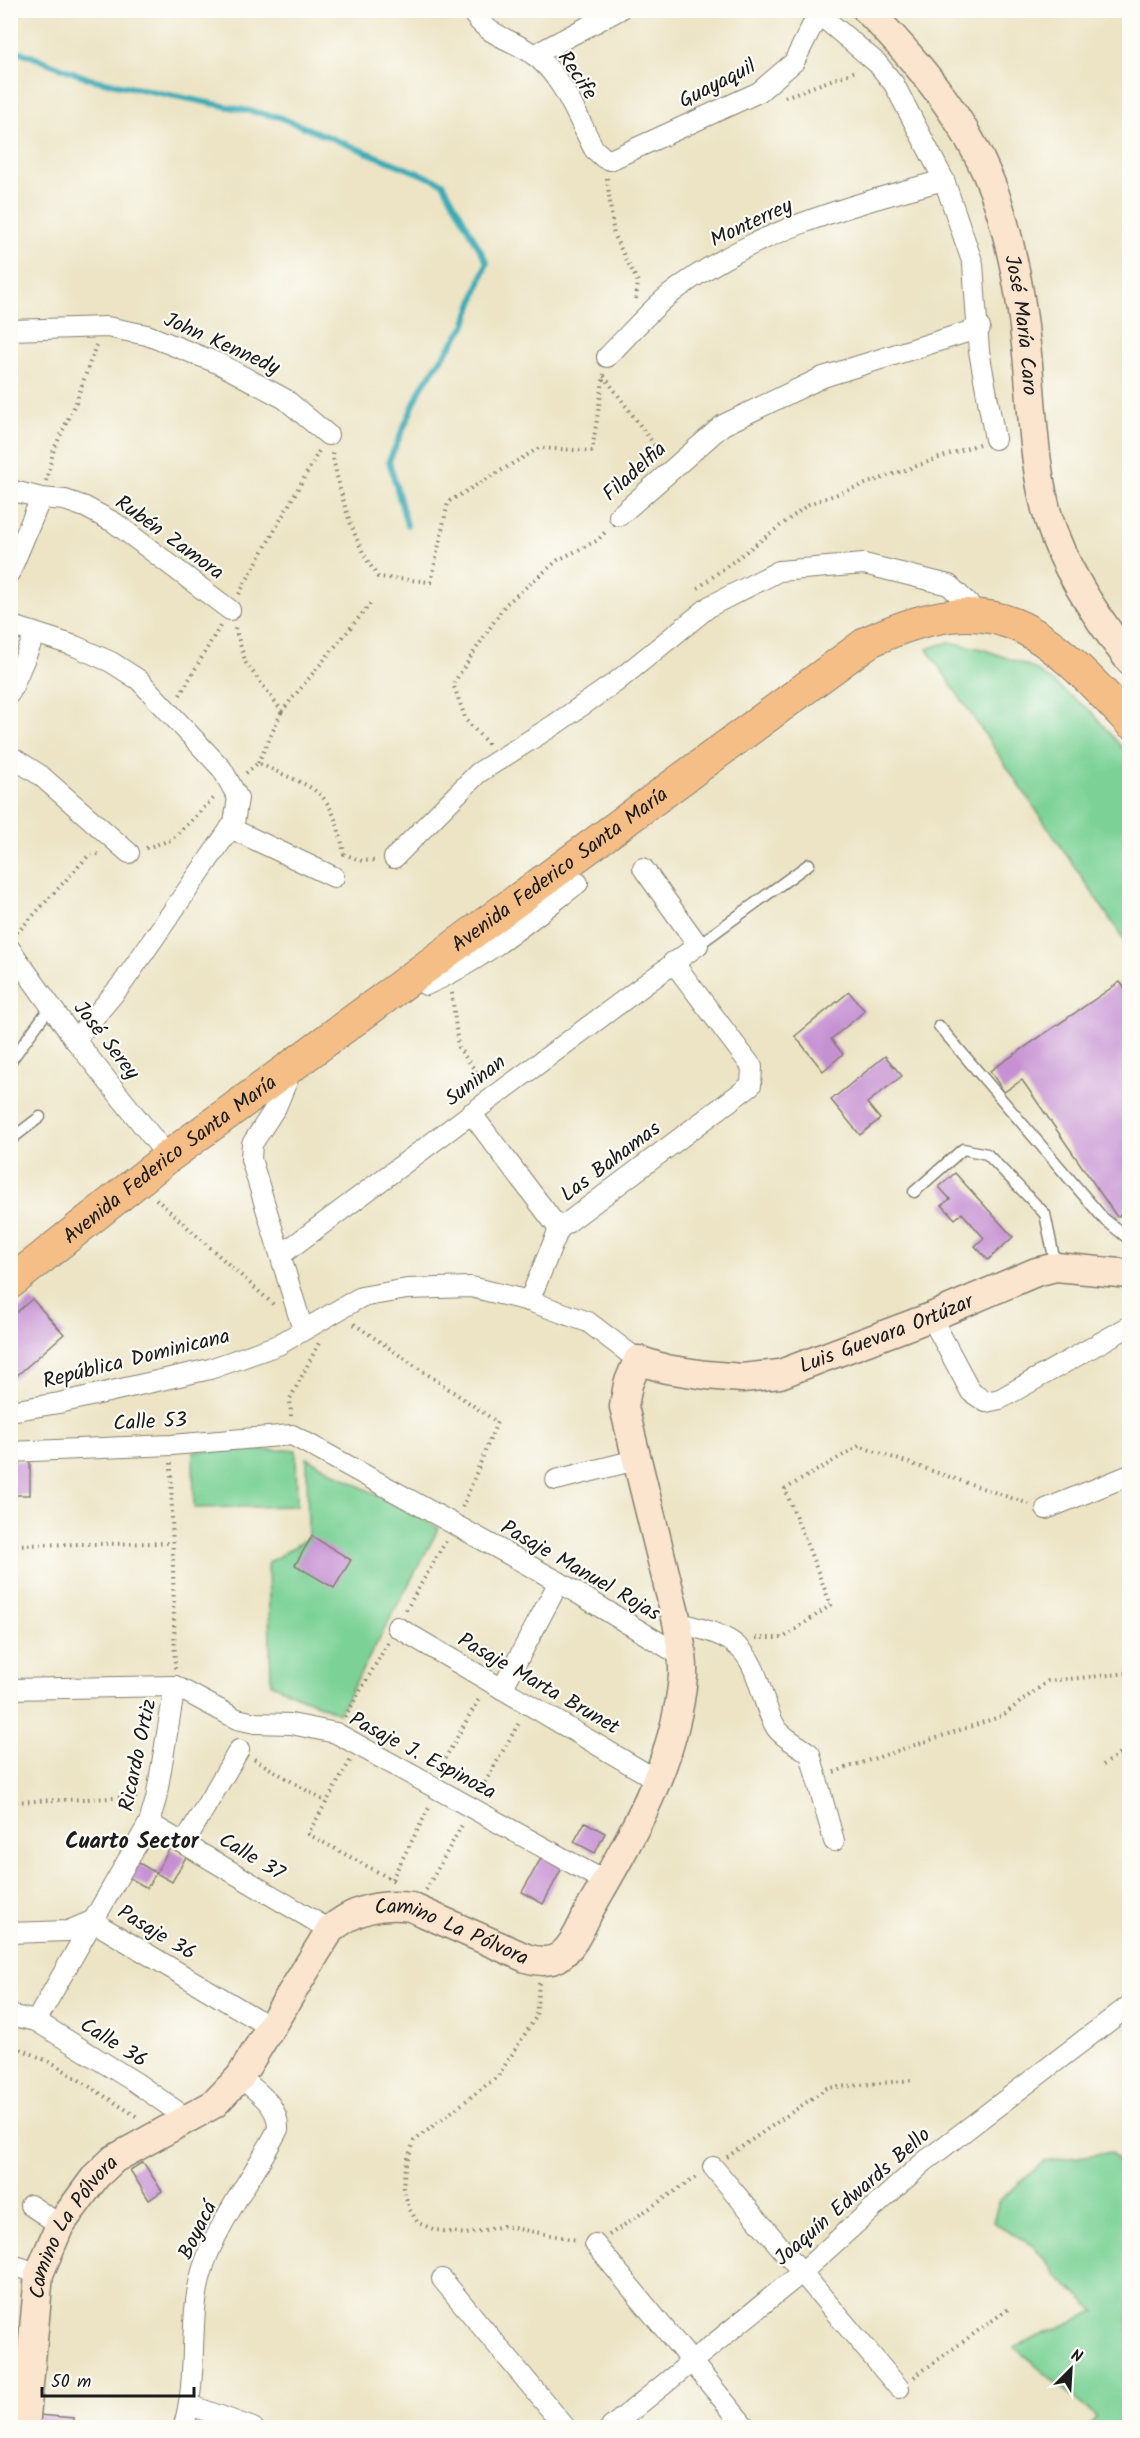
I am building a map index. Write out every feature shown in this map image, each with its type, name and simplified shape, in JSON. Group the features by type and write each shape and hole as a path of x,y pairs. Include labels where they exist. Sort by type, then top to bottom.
{"main road":[{"name":"Avenida Federico Santa María","path":"14,1273 868,642 905,625 939,616 979,614 1025,629 1049,643 1130,722"}],"street":[{"name":"Recife","path":"471,10 491,33 534,55 561,87 594,148 604,158"},
{"path":"534,55 619,10"},
{"name":"José María Caro","path":"867,10 915,62 955,111 985,172 1002,214 1018,281 1026,346 1033,442 1049,521 1076,580 1108,633 1130,662"},
{"name":"José María Caro","path":"820,12 877,63 894,84 944,180 973,264 980,328 979,351 995,439"},
{"name":"Guayaquil","path":"604,158 615,160 759,92 794,62 820,12"},
{"name":"Monterrey","path":"605,367 668,296 740,249 840,208 944,180"},
{"name":"John Kennedy","path":"10,330 107,327 147,335 220,364 285,399 328,435"},
{"name":"Filadelfia","path":"619,516 723,425 823,377 980,328"},
{"name":"Rubén Zamora","path":"10,490 75,503 115,523 230,610"},
{"path":"10,572 41,498"},
{"path":"394,858 478,773 616,682 710,606 779,571 864,564 949,585 979,614"},
{"path":"10,625 75,646 111,662 139,680 222,769 238,798 238,809 230,828 122,984 75,1040"},
{"path":"10,693 36,634"},
{"path":"10,756 40,775 129,853"},
{"path":"230,828 334,877"},
{"path":"643,868 698,945"},
{"path":"415,976 426,985 450,975 495,946 579,883"},
{"name":"Suninan","path":"281,1255 698,945"},
{"name":"José Serey","path":"10,950 75,1040 168,1157"},
{"name":"Las Bahamas","path":"529,1300 559,1229 751,1085 752,1067 673,962"},
{"path":"292,1068 276,1107 252,1144 251,1158 260,1196 281,1255 303,1330"},
{"path":"471,1113 559,1229"},
{"name":"Luis Guevara Ortúzar","path":"638,1360 666,1369 706,1375 742,1378 780,1374 932,1317 1036,1272 1056,1267 1130,1274"},
{"name":"República Dominicana","path":"10,1411 59,1403 210,1369 278,1345 361,1297 407,1289 471,1287 529,1300 588,1322 638,1360"},
{"path":"932,1317 971,1392 986,1402 1000,1399 1130,1326"},
{"name":"Camino La Pólvora","path":"20,2424 39,2274 60,2225 96,2176 114,2159 214,2104 240,2077 330,1930 344,1917 378,1906 411,1907 526,1958 540,1962 555,1959 566,1951 638,1825 657,1780 683,1678 683,1657 677,1622 624,1407 628,1384 638,1360"},
{"name":"Calle 53","path":"10,1452 171,1445 292,1435"},
{"name":"Pasaje Manuel Rojas","path":"292,1435 454,1527 559,1582 683,1657"},
{"path":"555,1480 636,1460"},
{"path":"1046,1509 1130,1475"},
{"path":"496,1685 559,1582"},
{"path":"677,1622 725,1638 738,1646 749,1659 776,1727 785,1738 810,1754 834,1841"},
{"name":"Pasaje Marta Brunet","path":"397,1627 657,1780"},
{"path":"10,1689 175,1686"},
{"name":"Pasaje J. Espinoza","path":"175,1686 237,1719 255,1723 291,1724 336,1733 606,1882"},
{"name":"Ricardo Ortiz","path":"36,2021 149,1823 156,1799 175,1686"},
{"path":"184,1843 239,1750"},
{"name":"Calle 37","path":"149,1823 330,1930"},
{"name":"Pasaje 36","path":"10,1933 68,1931 92,1922 270,2027"},
{"name":"Joaquín Edwards Bello","path":"609,2427 800,2274 924,2162 1130,2005"},
{"name":"Calle 36","path":"10,2015 36,2021 135,2082 188,2119"},
{"name":"Boyacá","path":"183,2427 190,2405 197,2296 204,2265 278,2129 279,2118 275,2110 240,2077"},
{"path":"713,2167 800,2274 899,2388"},
{"path":"30,2205 60,2225"},
{"path":"595,2244 746,2427"},
{"path":"10,2264 39,2274"},
{"path":"442,2279 566,2427"},
{"path":"190,2405 253,2427"}],"lane":[{"path":"698,945 809,864"},
{"path":"10,1062 51,1006"},
{"path":"939,1026 1103,1218 1130,1240"},
{"path":"10,1140 40,1117"},
{"path":"914,1192 963,1149 987,1154 1045,1214 1056,1267"}],"path":[{"path":"604,158 614,236 638,282 635,308"},
{"path":"41,498 54,448 76,402 100,336 107,327"},
{"path":"328,435 338,485 360,552 378,577 431,582 448,502 539,448 592,451 605,367"},
{"path":"605,367 673,469"},
{"path":"170,712 328,435"},
{"path":"698,589 809,504 995,439"},
{"name":"Filadelfia","path":"502,758 465,720 453,684 505,605 558,560 598,540 619,516"},
{"path":"231,785 258,763 282,711 371,603"},
{"path":"230,610 246,663 282,711"},
{"path":"258,763 320,792 331,806 337,820 338,838 344,854 362,861 394,858"},
{"path":"450,975 458,1047 494,1096"},
{"path":"151,1194 303,1330"},
{"path":"292,1435 291,1400 336,1311"},
{"path":"171,1445 175,1686"},
{"path":"725,1638 783,1638 831,1605 785,1489 859,1446 1008,1499 1046,1509"},
{"path":"10,1545 171,1543"},
{"path":"817,1777 1002,1716 1048,1681 1130,1673"},
{"path":"392,1880 434,1787 496,1685"},
{"path":"359,1746 308,1834 402,1885"},
{"path":"1103,1765 1130,1747"},
{"path":"239,1750 326,1802"},
{"path":"10,1802 142,1797 156,1799"},
{"path":"540,1962 536,2017 498,2076 414,2141 405,2167 403,2188 410,2210 418,2223 436,2230 466,2234 503,2226 595,2244 713,2167 827,2088 914,2080"},
{"path":"10,2044 54,2064 163,2133"},
{"path":"899,2388 1011,2307"}],"green space":[{"path":"949,642 982,649 1032,667 1091,711 1129,756 1129,947 927,649"},
{"path":"296,1450 297,1506 194,1508 193,1451"},
{"path":"307,1458 439,1528 339,1713 271,1684 268,1563 308,1538"},
{"path":"1111,2152 1129,2174 1129,2427 1088,2427 1096,2417 1014,2347 1096,2311 1059,2278 1035,2247 993,2222 999,2201 1044,2162"}],"building":[{"path":"1120,982 1130,995 1130,1209 1117,1217 1022,1080 1004,1092 990,1071"},
{"path":"849,992 865,1011 831,1039 843,1054 823,1071 795,1036"},
{"path":"885,1056 902,1076 867,1103 880,1119 860,1135 831,1100"},
{"path":"955,1173 1013,1237 988,1260 975,1246 984,1238 962,1213 955,1219 942,1205 950,1199 939,1187"},
{"path":"32,1299 64,1334 13,1379 10,1376 10,1318"},
{"path":"10,1461 30,1461 30,1495 10,1495"},
{"path":"312,1536 351,1560 334,1588 295,1565"},
{"path":"585,1822 605,1833 595,1853 574,1842"},
{"path":"170,1848 186,1857 172,1882 156,1873"},
{"path":"544,1853 564,1864 543,1904 522,1892"},
{"path":"136,1861 156,1873 147,1888 128,1877"},
{"path":"143,2162 162,2191 149,2200 130,2170"},
{"path":"38,2415 74,2418 73,2428 37,2428"}],"waterway":[{"path":"1119,10 1130,30"},
{"path":"10,48 90,79 279,117 443,183 487,262 465,326 422,386 389,461 407,525"}],"district":[{"name":"Cuarto Sector","path":"132,1840"}]}
